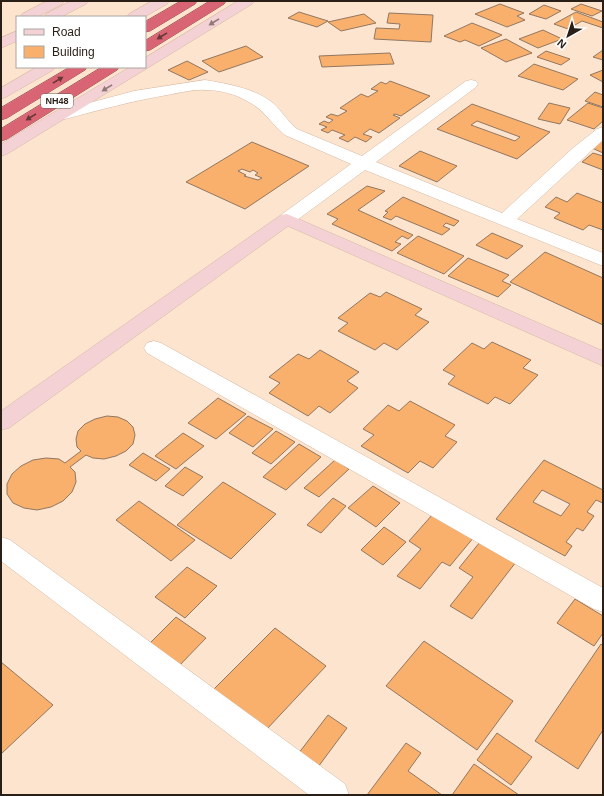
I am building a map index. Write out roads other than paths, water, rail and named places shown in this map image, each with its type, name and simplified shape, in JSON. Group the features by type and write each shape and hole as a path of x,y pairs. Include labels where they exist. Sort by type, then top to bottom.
{"highway":[{"path":"146,27 190,1"},
{"path":"146,46 219,1"},
{"name":"NH48","path":"1,115 78,68"},
{"name":"NH48","path":"1,136 110,68"}],"street":[{"path":"29,16 57,1"},
{"path":"53,16 82,1"},
{"path":"136,16 162,1"},
{"path":"146,63 247,1"},
{"path":"1,30 16,22"},
{"path":"1,44 16,36"},
{"path":"1,94 46,68"},
{"path":"1,151 65,114 138,68"},
{"path":"1,422 287,219 471,84"},
{"path":"65,114 134,96 185,87 205,85 228,88 252,97 268,107 282,125 291,132 603,260"},
{"path":"505,220 603,132"},
{"path":"287,219 603,359"},
{"path":"154,348 603,601"},
{"path":"1,547 334,795"}]}
